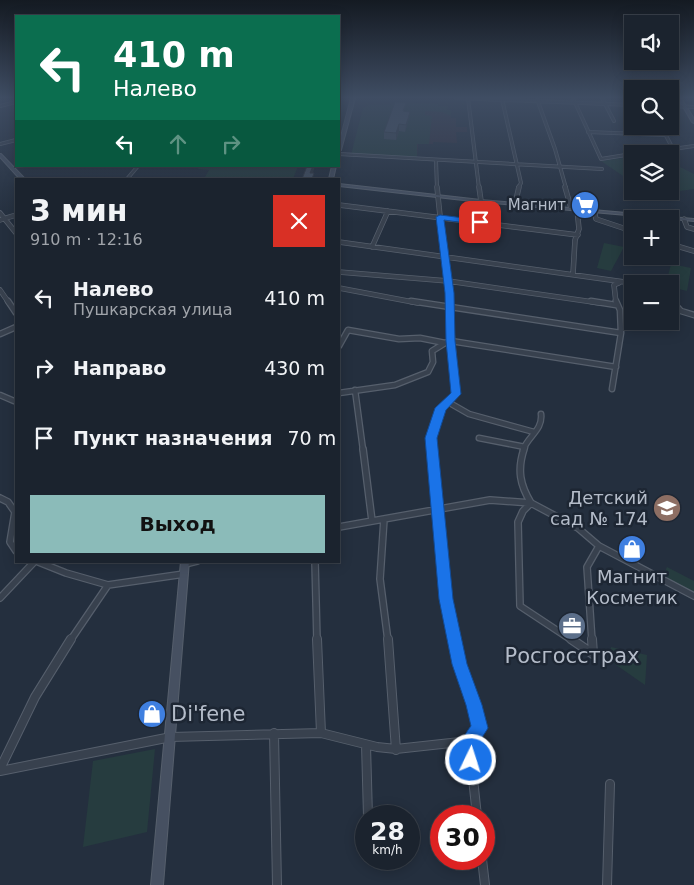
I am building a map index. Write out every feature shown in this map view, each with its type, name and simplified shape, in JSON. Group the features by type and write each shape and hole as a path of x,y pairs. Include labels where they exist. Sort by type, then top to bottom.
{"street":[{"path":"473,139 480,200"},
{"path":"511,139 521,183 517,190 515,204"},
{"path":"551,139 574,209 578,235 575,240 573,274"},
{"path":"592,139 601,159 624,155"},
{"path":"0,144 15,140"},
{"path":"679,148 694,146"},
{"path":"340,154 602,169"},
{"path":"0,155 23,178"},
{"path":"0,770 171,737 321,733 338,735 366,746 396,750 469,741 480,728 460,664 446,599 431,438 441,408 456,394 448,342 450,308 437,196 436,161"},
{"path":"128,178 137,167"},
{"path":"340,185 515,204 694,220"},
{"path":"340,205 578,235"},
{"path":"594,210 596,219 624,228"},
{"path":"372,247 388,211"},
{"path":"0,213 2,220 15,232"},
{"path":"2,220 15,215"},
{"path":"684,218 688,227 694,229"},
{"path":"340,242 604,278 622,283"},
{"path":"679,247 694,251"},
{"path":"340,272 448,282 616,305"},
{"path":"612,389 621,333 620,310 616,305 614,285 622,283"},
{"path":"340,288 450,308 621,333"},
{"path":"0,290 15,312"},
{"path":"679,309 694,315"},
{"path":"0,334 15,327"},
{"path":"340,344 348,330 379,336 420,338 570,361 616,366"},
{"path":"340,393 395,385 428,372 433,362 432,351 448,342"},
{"path":"355,390 372,521"},
{"path":"0,395 14,401"},
{"path":"448,402 453,403 466,412 534,432"},
{"path":"531,503 520,482 520,470 525,447 542,422 541,414"},
{"path":"479,438 525,447"},
{"path":"0,498 8,502 15,512 10,542 15,550"},
{"path":"340,527 490,500 531,503 578,528 599,546 694,596"},
{"path":"531,503 523,511 518,522 520,606 593,654 587,567 599,546"},
{"path":"384,519 380,579 391,667 396,750"},
{"path":"0,598 34,563"},
{"path":"41,563 66,573 108,585 185,566 157,885"},
{"path":"315,563 321,733"},
{"path":"0,770 26,712 108,585"},
{"path":"274,733 277,885"},
{"path":"469,741 476,805"},
{"path":"366,746 368,805"},
{"path":"607,885 610,784"},
{"path":"483,870 485,885"}],"shaded area":[{"path":"397,139 457,139 457,143 433,142 433,144 418,144 417,158"}],"green space":[{"path":"355,139 430,139 429,144 417,144 417,158 351,155"},
{"path":"624,158 624,177 601,161"},
{"path":"679,166 694,174 694,189 679,191"},
{"path":"199,167 298,167 293,178 205,178 209,170 198,169"},
{"path":"604,243 624,247 611,271 597,268"},
{"path":"671,265 691,268 687,291 679,289 679,275 668,275"},
{"path":"667,567 694,581 694,593 663,576"},
{"path":"611,647 647,655 645,685 609,660"},
{"path":"155,749 147,832 83,847 93,761"}],"building":[{"path":"307,167 313,167 310,173 314,173 312,178 302,178"}],"place":[{"name":"Магнит","path":"585,205"},
{"name":"Детский сад № 174","path":"667,508"},
{"name":"Магнит Косметик","path":"632,549"},
{"name":"Росгосстрах","path":"572,626"},
{"name":"Di'fene","path":"152,714"}],"route":[{"path":"471,760 469,741 480,728 460,664 446,599 435,464 431,438 436,418 441,408 456,394 449,293 440,217 480,222"}]}
